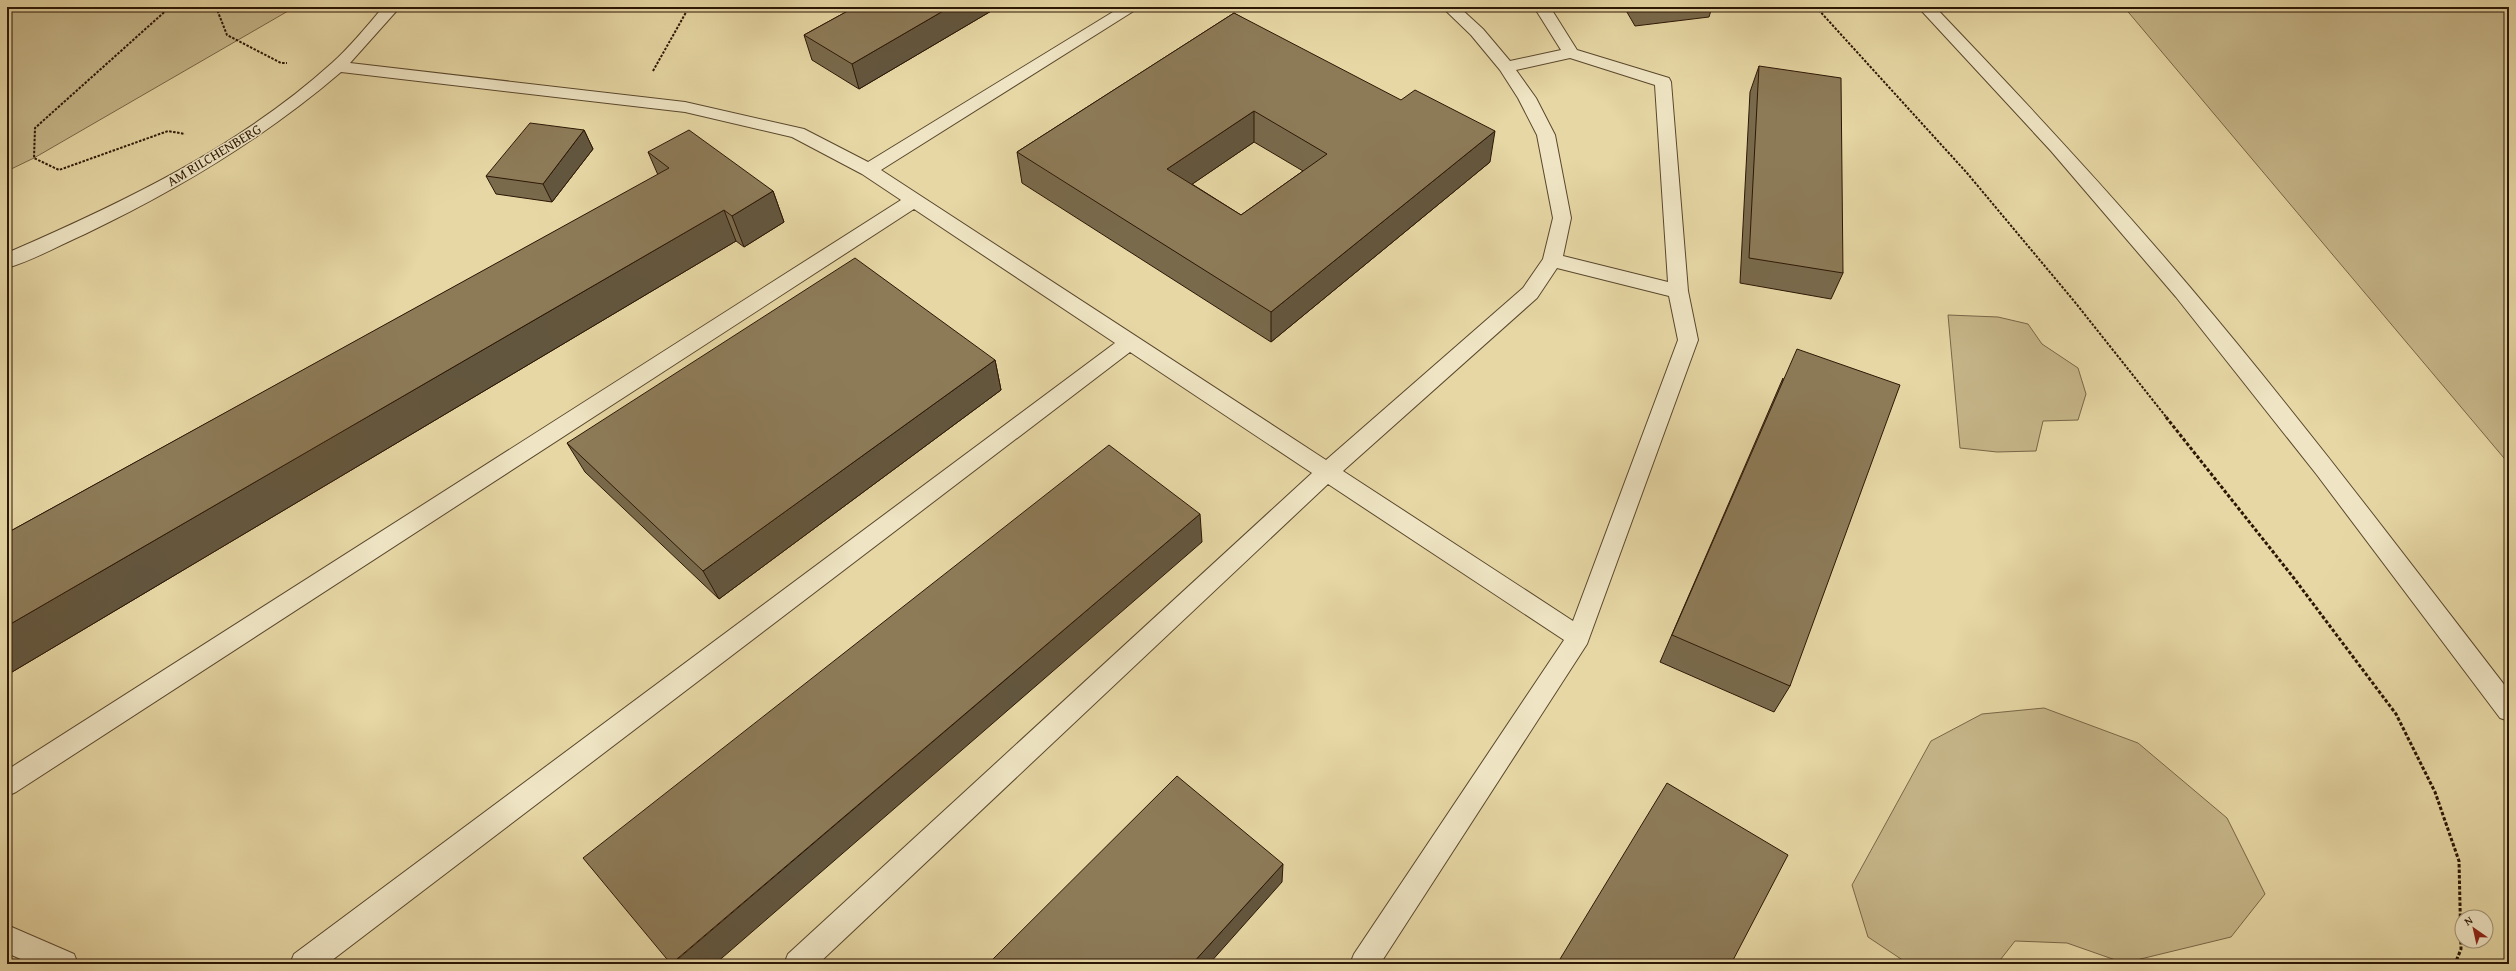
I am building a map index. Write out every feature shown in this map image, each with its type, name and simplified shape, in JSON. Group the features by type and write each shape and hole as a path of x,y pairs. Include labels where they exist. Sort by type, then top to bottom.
{"street":[{"name":"AM RILCHENBERG","path":"7,261 67,235 135,201 237,142 280,114 338,67 392,7"},
{"path":"868,170 1132,7"},
{"path":"798,964 1327,472 1530,293 1552,260 1562,218 1546,135 1527,98 1506,67 1477,32 1450,7"},
{"path":"1542,7 1571,53"},
{"path":"1926,7 2010,94 2135,236 2276,408 2509,710"},
{"path":"1364,964 1579,637 1688,340 1678,291 1663,82 1571,53 1506,67"},
{"path":"338,67 685,107 798,133 868,170 915,200 1579,637"},
{"path":"7,784 915,200"},
{"path":"1552,260 1678,291"},
{"path":"304,964 1130,342"},
{"path":"7,939 64,964"}],"path":[{"path":"170,7 35,128 34,158 59,170 168,131 237,142"},
{"path":"216,7 227,35 281,63 338,67"},
{"path":"636,101 689,7"},
{"path":"1816,7 1967,173 2074,301 2293,577 2396,714 2435,792 2459,861 2461,949 2455,964"}],"shaded area":[{"path":"7,7 295,7 34,158 7,171"},
{"path":"2124,7 2509,7 2509,464"},
{"path":"1948,315 1998,317 2028,324 2042,344 2078,368 2086,394 2078,420 2043,421 2036,451 1997,452 1960,448"},
{"path":"2044,708 2138,743 2227,818 2265,894 2231,937 2124,963 2067,943 2015,941 1997,964 1912,964 1907,963 1868,937 1852,885 1931,741 1982,714"}],"building":[{"path":"855,7 950,7 852,64 804,35"},
{"path":"1234,13 1401,100 1415,90 1495,131 1271,312 1017,152","holes":["1254,111 1327,154 1241,215 1167,169"]},
{"path":"1759,66 1841,78 1843,273 1749,258"},
{"path":"530,123 584,130 543,184 486,176"},
{"path":"689,130 773,191 732,216 724,210 7,626 7,533 669,168 648,152"},
{"path":"855,258 995,360 703,571 567,443"},
{"path":"1797,349 1900,385 1790,686 1672,635"},
{"path":"1109,445 1200,514 671,964 583,858"},
{"path":"1177,776 1283,864 1192,964 988,964"},
{"path":"1667,783 1788,855 1731,964 1557,964"}]}
